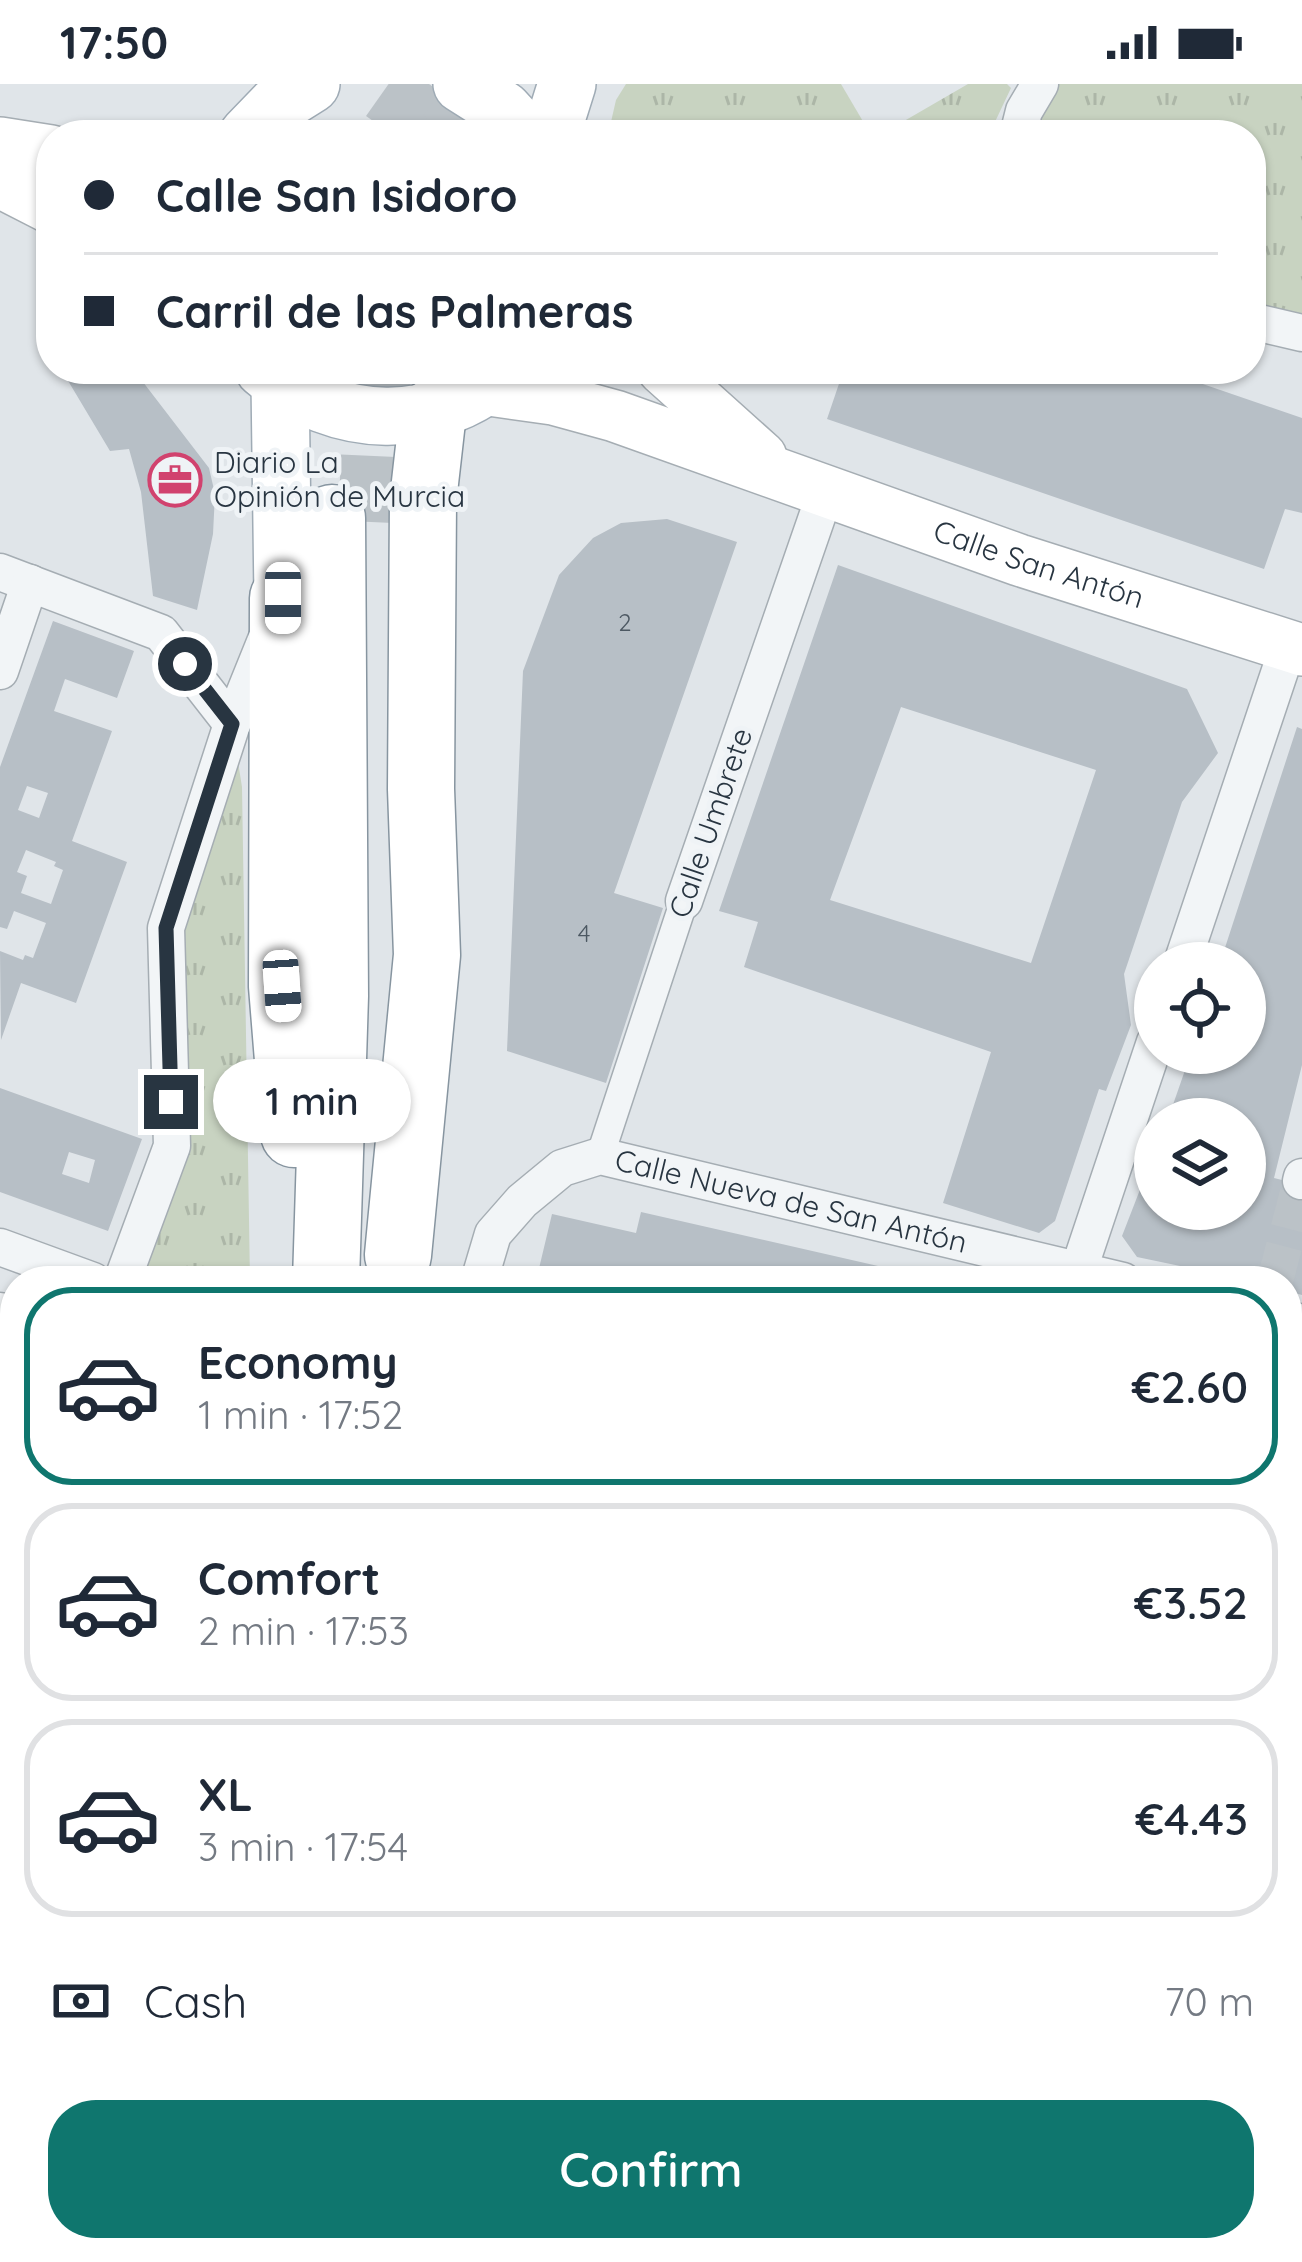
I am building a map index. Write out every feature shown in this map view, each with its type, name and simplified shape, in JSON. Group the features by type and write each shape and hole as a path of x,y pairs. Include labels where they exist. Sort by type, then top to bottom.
{"highway":[{"path":"398,1266 427,955 423,500 474,390"},
{"path":"326,1266 351,520 375,998 398,1266"},
{"path":"283,598 282,986 304,1266"}],"main road":[{"path":"249,120 311,84"},
{"path":"462,84 512,120"},
{"path":"556,120 567,84"},
{"path":"0,143 36,149"},
{"path":"0,182 36,200"},
{"path":"272,384 283,598"},
{"path":"283,384 302,397 353,415 406,417 474,390"},
{"name":"Calle San Antón","path":"682,384 803,482"},
{"name":"Calle San Antón","path":"474,390 554,399 594,410 1018,560 1295,649"}],"street":[{"path":"1022,120 1040,84"},
{"path":"1266,325 1302,333"},
{"name":"Calle Umbrete","path":"600,1156 683,902 803,482"},
{"path":"0,671 15,578 161,634 232,724"},
{"path":"128,1266 172,1146 166,928 232,724 283,598"},
{"path":"1190,942 1295,649"},
{"path":"1079,1266 1144,1074"},
{"path":"484,1266 494,1234 522,1201 562,1168 600,1156"},
{"name":"Calle Nueva de San Antón","path":"600,1156 1036,1266"},
{"path":"0,1247 52,1266"}],"green space":[{"path":"626,84 841,84 862,120 611,120"},
{"path":"968,84 1007,84 1011,88 996,120 906,120"},
{"path":"1040,84 1302,84 1302,333 1266,325 1266,120 1024,120"},
{"path":"232,724 242,787 250,1266 128,1266 172,1146 166,928"}],"building":[{"name":"Diario La Opinión de Murcia","path":"70,384 145,384 209,468 215,494 213,534 197,610 153,596 141,492 129,449 110,451"},
{"path":"839,384 1203,384 1302,418 1302,513 1285,509 1264,569 827,419"},
{"path":"667,519 737,542 614,893 663,908 606,1083 507,1051 523,671 559,575 593,538 621,523"},
{"path":"838,565 1187,689 1218,753 1182,802 1124,974 1131,1025 1106,1091 1099,1089 1055,1221 1039,1233 943,1203 991,1052 744,967 758,922 719,911","holes":["901,707 1096,770 1031,963 830,900"]},
{"path":"53,621 134,651 117,698 65,679 54,711 112,731 72,841 127,862 76,1003 21,983 1,1040 0,951 23,960 25,955 33,958 46,923 14,911 7,929 0,927 0,767","holes":["27,786 48,793 39,818 18,810","26,850 56,862 54,866 63,870 51,904 21,893 27,876 17,872"]},
{"path":"1297,727 1302,729 1302,1065 1274,1178 1302,1185 1302,1266 1180,1266 1137,1257 1122,1236 1134,1205 1134,1230 1266,1230 1266,1098 1175,1098 1184,1074 1266,1074 1266,942 1227,942"},
{"path":"0,1088 142,1139 108,1231 0,1192","holes":["69,1152 95,1160 89,1183 62,1174"]},
{"path":"641,1212 878,1266 540,1266 552,1214 636,1233"}],"tunnel":[{"path":"404,120 429,84"},
{"path":"461,120 487,84"},
{"path":"371,522 377,384"},
{"path":"1279,1266 1301,1181"}],"place":[{"name":"Diario La Opinión de Murcia","path":"175,480"}],"route":[{"path":"171,1102 166,928 232,724 185,664"}]}
